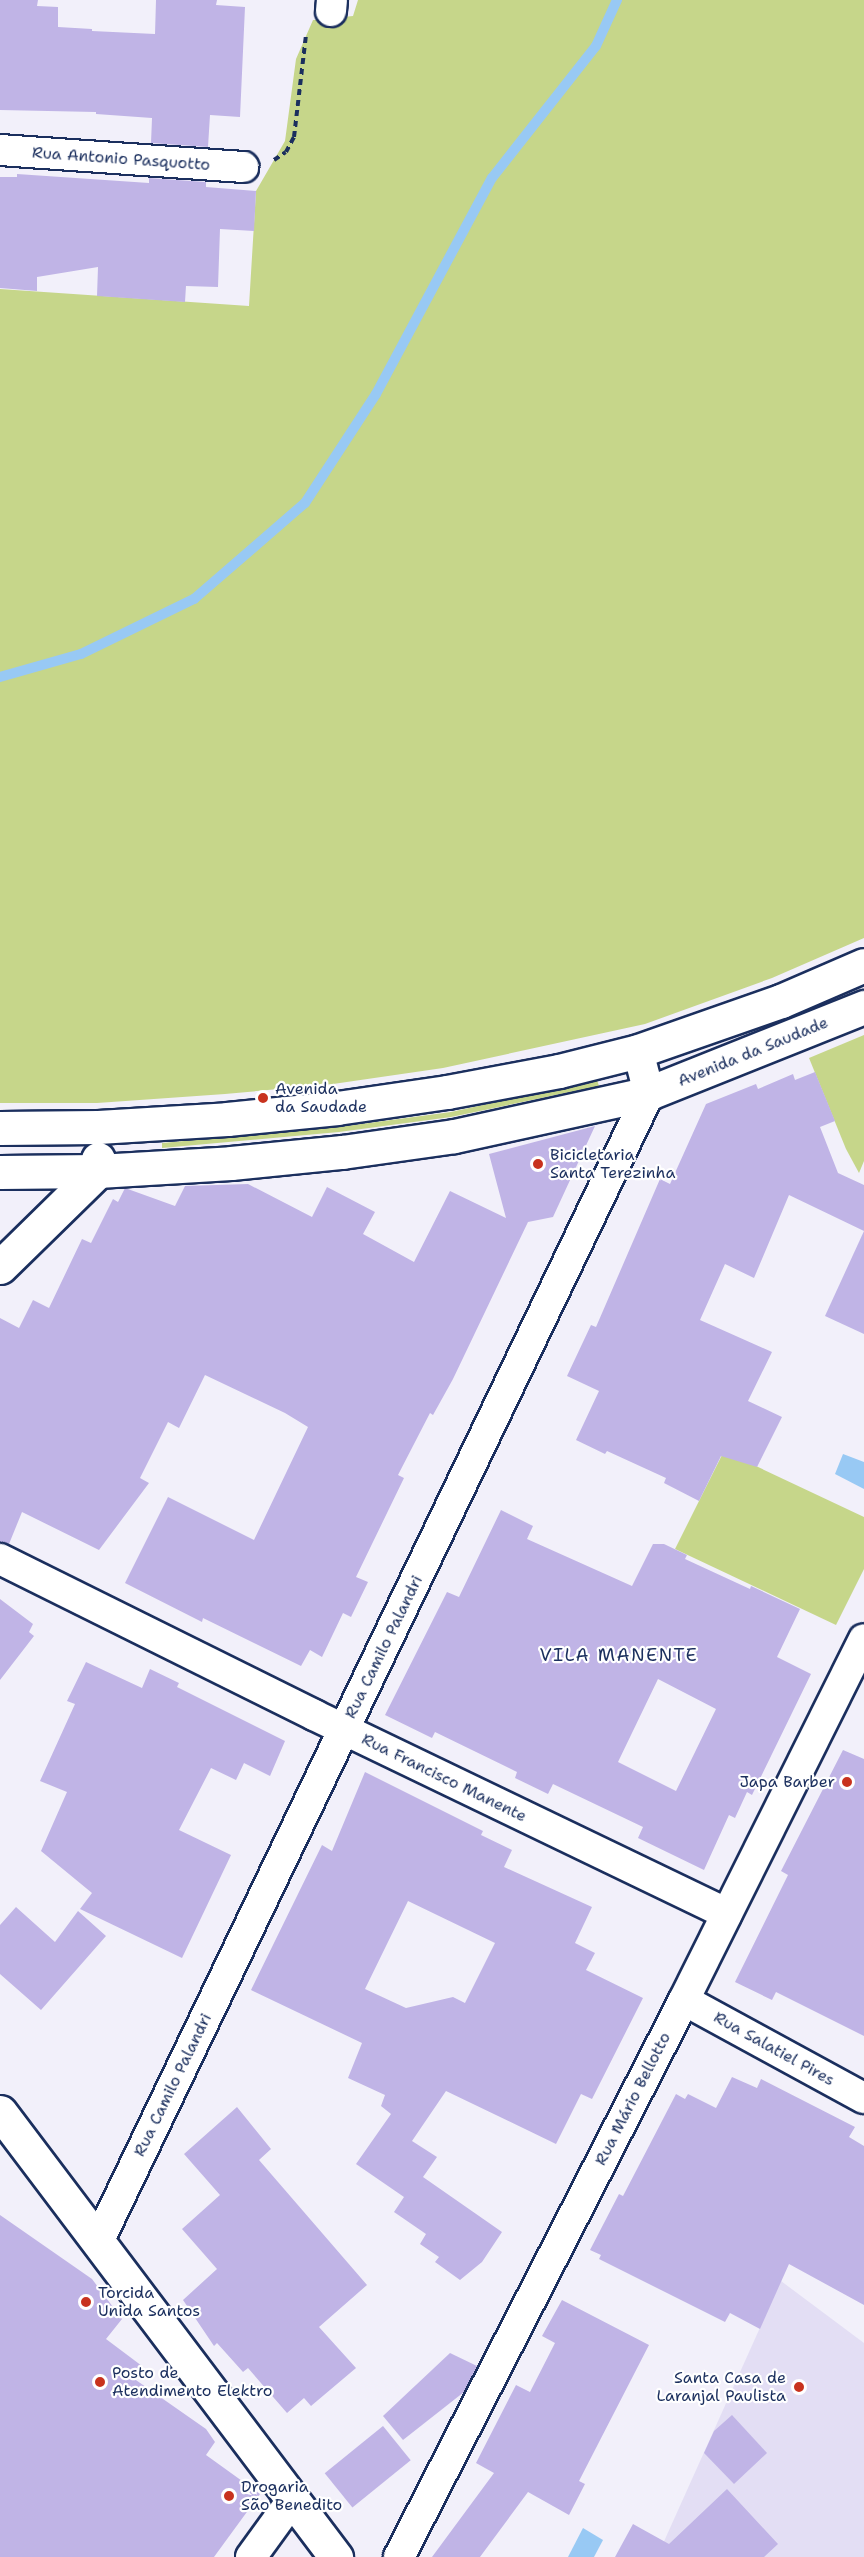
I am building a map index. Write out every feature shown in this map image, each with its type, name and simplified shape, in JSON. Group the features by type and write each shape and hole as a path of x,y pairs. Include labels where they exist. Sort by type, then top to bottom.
{"street":[{"name":"Rua Antonio Pasquotto","path":"0,150 243,167"},
{"path":"0,1128 98,1127 227,1119 425,1096 559,1071 638,1051 781,1001 864,965"},
{"name":"Avenida da Saudade","path":"0,1172 98,1171 231,1162 353,1150 454,1136 649,1094 864,1007"},
{"path":"638,1051 649,1094"},
{"name":"Rua Camilo Palandri","path":"99,2240 649,1094"},
{"path":"0,1267 98,1171 98,1127"},
{"name":"Rua Francisco Manente","path":"0,1559 345,1730 727,1914"},
{"name":"Rua Mário Bellotto","path":"399,2557 861,1651"},
{"name":"Rua Salatiel Pires","path":"684,2000 864,2098"},
{"path":"0,2112 99,2240 336,2557"},
{"path":"251,2557 293,2499"}],"path":[{"path":"243,167 262,167 286,152 294,137 308,16 332,6"}],"shaded area":[{"name":"Santa Casa de Laranjal Paulista","path":"781,2281 864,2343 864,2557 657,2557"}],"green space":[{"path":"358,0 864,0 864,938 772,978 645,1024 443,1068 333,1084 225,1094 97,1103 0,1103 0,289 249,306 256,191 285,141 296,59 313,20 353,16"},
{"path":"864,1035 864,1161 859,1173 846,1149 809,1058"},
{"path":"597,1080 599,1086 451,1117 339,1132 162,1148 162,1143 339,1127 451,1112"},
{"path":"724,1451 864,1517 864,1569 836,1625 675,1549"}],"water":[{"path":"843,1454 864,1462 864,1489 835,1474"},
{"path":"583,2528 603,2540 594,2557 568,2557"}],"building":[{"path":"0,0 38,0 37,6 58,7 58,27 155,34 156,0 217,0 216,5 245,7 240,117 210,115 208,147 151,143 152,118 96,114 96,112 0,110"},
{"path":"17,174 149,183 149,178 206,182 206,187 256,191 254,231 220,229 218,287 186,286 185,302 97,296 98,267 37,277 37,291 0,288 0,177 17,177"},
{"path":"815,1072 835,1121 820,1127 838,1173 864,1185 864,1231 789,1195 754,1278 725,1264 700,1320 772,1352 748,1401 782,1417 757,1467 721,1456 699,1501 664,1483 666,1478 607,1451 605,1454 576,1440 599,1391 567,1376 591,1325 596,1327 660,1179 670,1184 706,1104 756,1084 758,1089 793,1074 795,1080"},
{"path":"595,1126 553,1217 528,1222 453,1379 433,1415 430,1413 398,1475 404,1478 356,1577 368,1582 351,1617 343,1613 322,1657 310,1650 301,1666 203,1618 202,1622 125,1583 168,1497 254,1540 308,1427 285,1413 205,1375 179,1428 168,1422 140,1478 149,1483 99,1550 22,1512 9,1544 0,1542 0,1318 19,1328 33,1300 49,1308 82,1239 91,1243 113,1199 118,1202 125,1188 175,1206 185,1186 248,1184 312,1217 327,1187 375,1212 363,1234 414,1262 450,1191 506,1218 489,1154"},
{"path":"864,1231 864,1334 825,1316"},
{"path":"501,1510 533,1526 527,1539 632,1586 653,1544 664,1544 687,1555 685,1559 800,1609 777,1657 811,1674 752,1795 747,1792 735,1818 729,1815 704,1870 638,1838 643,1827 553,1784 548,1794 515,1778 517,1772 435,1732 432,1738 385,1715 447,1592 459,1597","holes":["658,1679 716,1709 676,1791 618,1762"]},
{"path":"0,1599 33,1624 29,1632 34,1636 0,1680"},
{"path":"86,1662 142,1688 150,1669 179,1683 177,1687 285,1741 270,1776 244,1763 236,1780 211,1768 179,1830 231,1855 182,1958 80,1909 92,1893 41,1851 67,1792 40,1781 75,1704 67,1701"},
{"path":"843,1750 864,1759 864,2036 776,1992 772,2000 735,1982 788,1875 781,1871"},
{"path":"365,1772 483,1831 481,1835 512,1850 504,1867 592,1907 575,1943 595,1953 586,1970 643,1998 592,2099 581,2094 556,2144 446,2091 412,2141 437,2157 423,2177 502,2232 482,2262 460,2280 435,2262 439,2257 420,2244 426,2234 394,2212 404,2197 356,2164 391,2114 381,2106 385,2095 348,2078 362,2043 251,1990 322,1845 332,1851","holes":["408,1901 495,1943 465,2003 453,1997 406,2008 365,1989"]},
{"path":"16,1907 55,1942 78,1911 106,1936 41,2010 0,1974 0,1925"},
{"path":"732,2077 757,2088 761,2079 855,2127 849,2137 864,2146 864,2305 789,2264 760,2329 730,2313 725,2322 599,2259 601,2255 590,2250 619,2194 623,2196 676,2094 685,2099 688,2094 716,2108"},
{"path":"237,2107 271,2149 259,2160 367,2285 319,2327 356,2368 311,2406 304,2398 287,2413 248,2368 243,2372 217,2343 214,2346 183,2300 217,2269 182,2229 220,2195 184,2154"},
{"path":"0,2215 92,2279 122,2319 106,2339 142,2366 133,2378 206,2429 215,2442 206,2455 260,2494 214,2557 0,2557"},
{"path":"562,2300 649,2345 579,2481 585,2484 569,2515 528,2492 480,2557 432,2557 494,2473 476,2463 516,2385 530,2392 555,2343 542,2336"},
{"path":"450,2353 477,2366 464,2392 403,2440 383,2416"},
{"path":"732,2415 767,2453 734,2484 704,2453 714,2431"},
{"path":"383,2426 411,2460 352,2507 325,2473"},
{"path":"727,2489 778,2544 764,2557 615,2557 633,2524 669,2544"}],"waterway":[{"path":"0,677 81,654 194,599 305,503 376,394 492,178 596,46 617,0"}],"place":[{"name":"Avenida da Saudade","path":"263,1098"},
{"name":"Bicicletaria Santa Terezinha","path":"538,1164"},
{"name":"Japa Barber","path":"847,1782"},
{"name":"Torcida Unida Santos","path":"86,2302"},
{"name":"Posto de Atendimento Elektro","path":"100,2382"},
{"name":"Santa Casa de Laranjal Paulista","path":"799,2387"},
{"name":"Drogaria São Benedito","path":"229,2496"}],"district":[{"name":"VILA MANENTE","path":"619,1655"}]}
